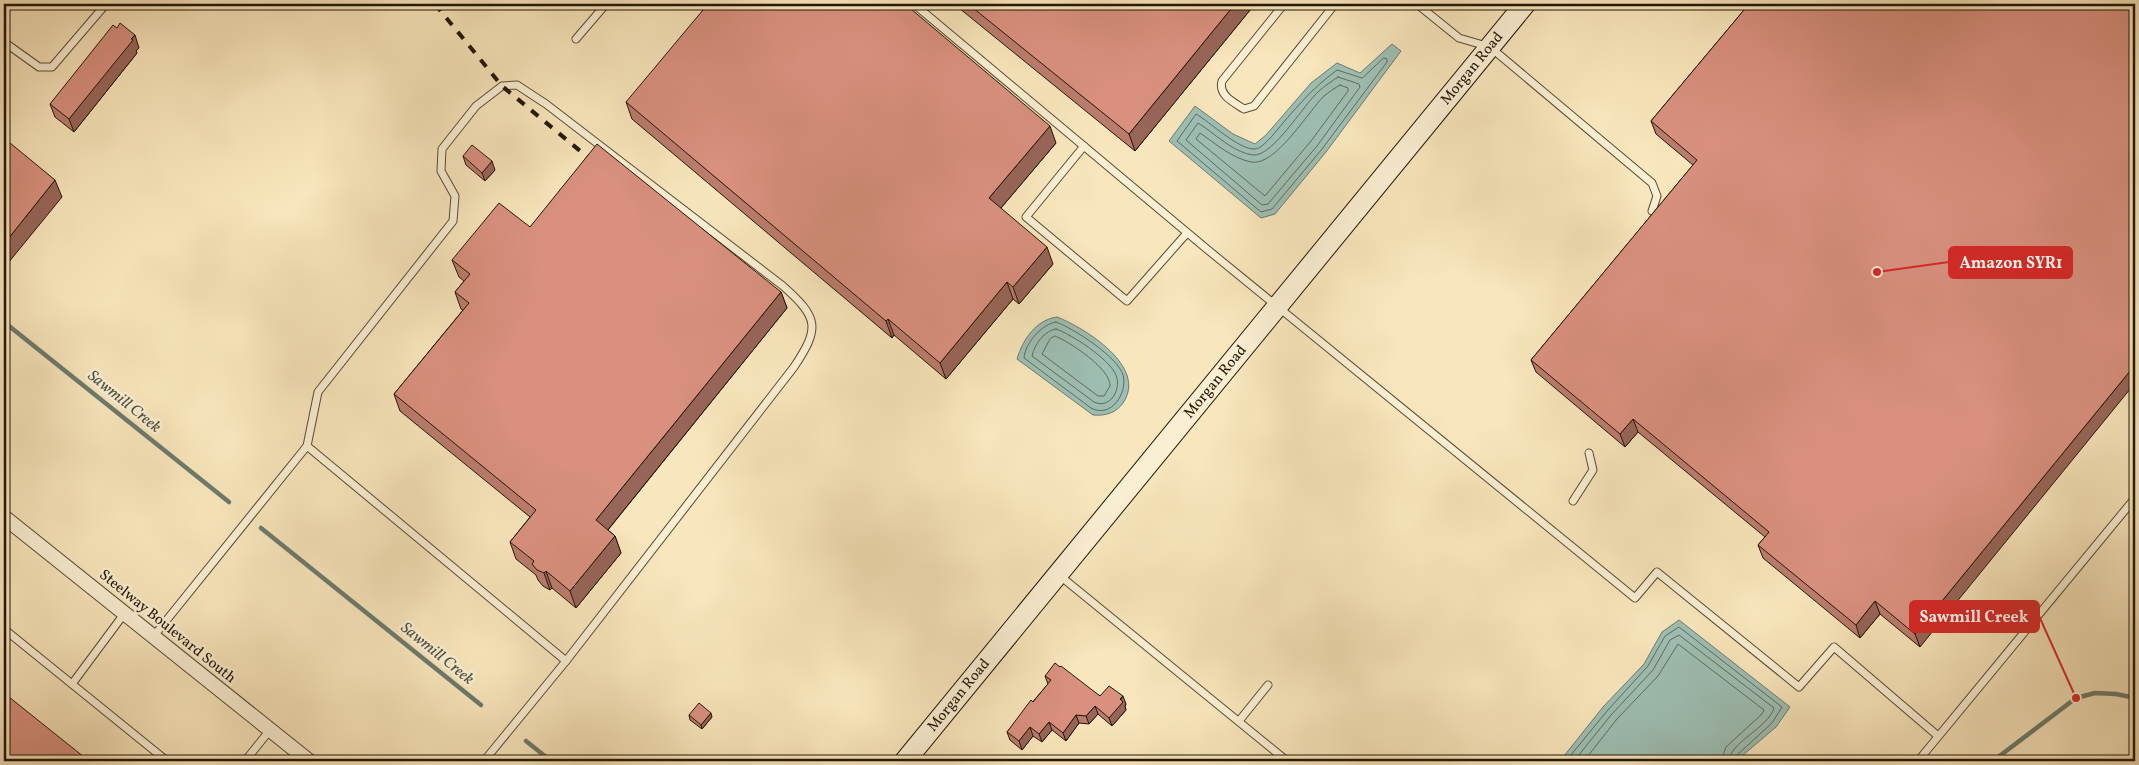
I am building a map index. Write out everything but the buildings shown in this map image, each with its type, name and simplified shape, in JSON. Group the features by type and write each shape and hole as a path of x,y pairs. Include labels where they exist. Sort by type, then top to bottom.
{"street":[{"name":"Morgan Road","path":"905,761 1525,4"},
{"name":"Steelway Boulevard South","path":"4,517 309,761"}],"lane":[{"path":"4,42 39,67 52,67 106,4"},
{"path":"576,39 606,4"},
{"path":"914,4 1187,233 1278,305 1635,598 1657,572 1799,687 1834,647 1938,736"},
{"path":"1284,4 1222,81 1220,87 1222,94 1244,109 1254,106 1335,4"},
{"path":"1417,4 1459,38 1490,47 1652,183 1657,196 1652,211"},
{"path":"154,637 307,446 318,392 453,221 455,196 441,171 442,149 476,106 502,86 517,85 546,104 784,286 804,305 813,325 810,342 794,367 566,661 484,761"},
{"path":"1084,146 1026,217 1127,301 1187,233"},
{"path":"307,446 566,661"},
{"path":"1573,501 1593,470 1590,453"},
{"path":"1918,761 2135,498"},
{"path":"1058,574 1288,761"},
{"path":"72,684 124,614"},
{"path":"4,629 167,761"},
{"path":"1239,721 1268,685"},
{"path":"245,761 270,730"}],"water":[{"path":"1392,44 1401,51 1326,152 1275,214 1261,218 1169,141 1195,106 1233,134 1255,144 1266,135 1311,83 1337,63 1360,73"},
{"path":"1057,317 1083,330 1097,340 1120,363 1127,376 1128,389 1123,403 1114,411 1102,415 1093,415 1017,359 1023,344 1031,332 1043,322"},
{"path":"1679,620 1790,707 1776,727 1736,761 1560,761 1603,707 1644,664 1662,632"}],"waterway":[{"name":"Sawmill Creek","path":"4,322 229,502"},
{"name":"Sawmill Creek","path":"261,528 481,705"},
{"name":"Sawmill Creek","path":"1993,761 2076,698 2095,693 2116,694 2135,698"},
{"name":"Sawmill Creek","path":"526,741 551,761"}],"railway":[{"path":"435,4 502,86 591,160"}],"place":[{"name":"Amazon SYR1","path":"1877,272"},
{"name":"Sawmill Creek","path":"2076,698"}]}
